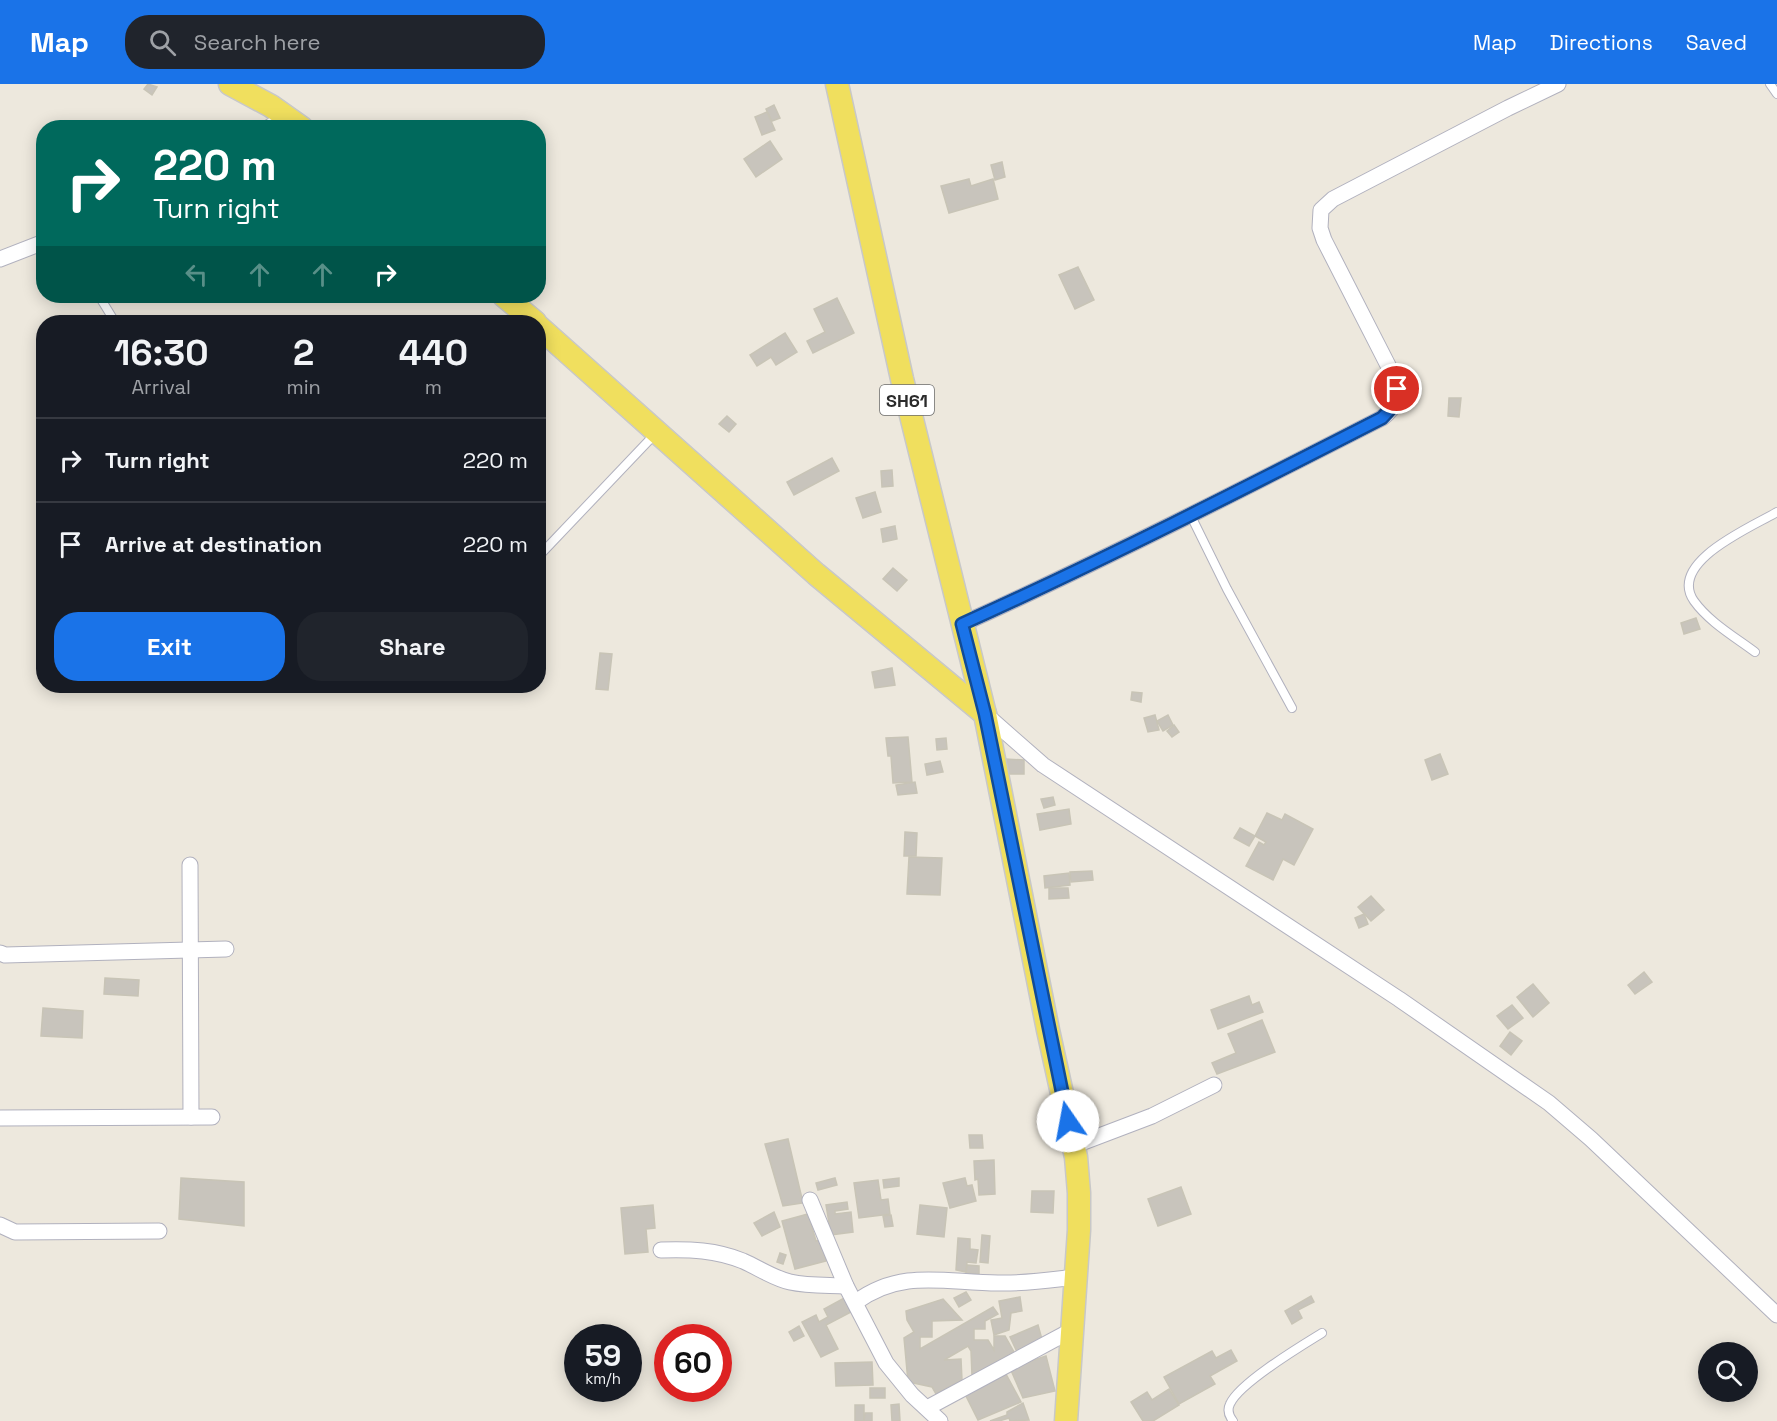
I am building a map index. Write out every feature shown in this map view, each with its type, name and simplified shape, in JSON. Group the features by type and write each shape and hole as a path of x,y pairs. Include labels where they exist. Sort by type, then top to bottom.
{"main road":[{"path":"230,84 280,120"},
{"name":"SH61","path":"837,84 899,368 985,714 1073,1146 1079,1193 1066,1421"},
{"path":"512,303 527,315"},
{"path":"546,333 816,574 985,714"}],"street":[{"path":"962,624 1058,581 1191,516 1382,418 1395,404 1397,389 1395,379 1324,240 1320,219 1321,210 1326,204 1558,84"},
{"path":"0,259 36,245"},
{"path":"985,714 1043,765 1399,999 1549,1103 1591,1139 1777,1315"},
{"path":"189,865 191,1117"},
{"path":"0,953 5,955 226,949"},
{"path":"1073,1146 1152,1116 1214,1085"},
{"path":"0,1118 212,1117"},
{"path":"810,1200 846,1286 886,1362 912,1395 940,1421"},
{"path":"0,1225 15,1232 159,1230"},
{"path":"661,1250 705,1251 728,1256 789,1281 814,1285 846,1286"},
{"path":"856,1302 880,1287 921,1278 1000,1283 1076,1277"},
{"path":"927,1408 1072,1330"}],"lane":[{"path":"1770,84 1777,94"},
{"path":"546,549 657,432"},
{"path":"1755,652 1706,614 1693,600 1689,589 1689,579 1697,564 1712,549 1777,512"},
{"path":"1191,516 1227,589 1292,708"},
{"path":"1233,1421 1228,1412 1231,1401 1279,1361 1322,1333"}],"building":[{"path":"148,84 157,87 152,95 144,89"},
{"path":"774,105 780,118 772,121 766,109"},
{"path":"767,112 775,130 762,135 755,117"},
{"path":"770,141 782,159 756,177 744,159"},
{"path":"1002,162 1005,177 995,180 991,165"},
{"path":"969,179 971,186 993,179 998,199 949,213 941,186"},
{"path":"1078,267 1094,300 1075,309 1059,275"},
{"path":"837,298 854,333 813,353 807,341 825,332 814,309"},
{"path":"785,333 797,352 776,365 771,357 757,366 750,355"},
{"path":"1449,398 1461,398 1459,417 1448,416"},
{"path":"727,416 736,424 729,432 719,424"},
{"path":"832,458 839,471 794,495 787,482"},
{"path":"892,470 893,486 882,487 881,471"},
{"path":"875,492 881,512 863,518 856,498"},
{"path":"895,526 897,539 883,542 881,529"},
{"path":"893,568 907,580 897,591 883,579"},
{"path":"1696,618 1700,629 1684,634 1681,623"},
{"path":"600,653 612,654 608,690 596,689"},
{"path":"892,668 895,685 875,688 872,672"},
{"path":"1132,692 1142,693 1141,702 1131,700"},
{"path":"1155,715 1159,730 1148,732 1144,718"},
{"path":"1168,715 1173,725 1163,731 1157,721"},
{"path":"1174,725 1179,732 1172,737 1167,731"},
{"path":"908,737 912,782 893,783 891,756 888,756 886,738"},
{"path":"946,738 947,749 937,750 936,739"},
{"path":"1440,754 1448,774 1432,780 1425,760"},
{"path":"1005,759 1024,760 1024,774 1004,774"},
{"path":"940,761 943,772 927,775 925,764"},
{"path":"915,782 917,793 898,795 896,785"},
{"path":"1053,797 1055,805 1044,808 1041,799"},
{"path":"1069,809 1071,824 1040,830 1037,814"},
{"path":"1267,813 1282,820 1285,814 1313,829 1294,865 1283,859 1273,880 1246,866 1259,842 1264,845 1266,842 1255,836"},
{"path":"1240,828 1255,836 1249,846 1234,838"},
{"path":"905,832 917,833 916,856 904,856"},
{"path":"909,857 942,858 940,895 907,894"},
{"path":"1092,871 1093,880 1071,882 1070,872"},
{"path":"1069,873 1070,885 1045,888 1044,876"},
{"path":"1049,888 1068,888 1069,898 1049,899"},
{"path":"1371,896 1384,910 1371,921 1358,907"},
{"path":"1364,914 1368,924 1359,928 1355,918"},
{"path":"1644,972 1652,982 1635,994 1628,985"},
{"path":"105,978 139,980 138,996 104,994"},
{"path":"1533,984 1549,1003 1533,1017 1517,997"},
{"path":"1249,996 1252,1005 1259,1002 1263,1012 1218,1029 1211,1010"},
{"path":"1512,1005 1523,1018 1508,1029 1497,1016"},
{"path":"43,1008 83,1011 82,1038 41,1036"},
{"path":"1262,1020 1275,1052 1217,1074 1212,1063 1236,1053 1228,1034"},
{"path":"1510,1032 1522,1041 1511,1055 1500,1046"},
{"path":"969,1135 982,1135 983,1148 970,1148"},
{"path":"788,1139 803,1203 783,1206 765,1144"},
{"path":"994,1160 995,1194 979,1195 974,1161"},
{"path":"181,1178 244,1182 244,1226 179,1219"},
{"path":"835,1178 837,1185 818,1190 816,1183"},
{"path":"899,1178 899,1186 884,1188 883,1180"},
{"path":"965,1178 967,1186 972,1185 976,1201 950,1208 943,1183"},
{"path":"878,1180 881,1200 888,1199 890,1214 859,1218 854,1183"},
{"path":"1181,1187 1191,1214 1158,1226 1148,1199"},
{"path":"1032,1191 1054,1191 1053,1213 1031,1212"},
{"path":"847,1202 848,1209 835,1211 835,1214 851,1212 853,1232 831,1235 826,1205"},
{"path":"653,1205 655,1228 646,1229 648,1252 625,1254 621,1208"},
{"path":"920,1205 947,1208 944,1237 917,1234"},
{"path":"774,1212 780,1227 762,1236 754,1223"},
{"path":"808,1214 816,1241 820,1240 826,1261 795,1269 782,1221"},
{"path":"891,1215 893,1226 885,1227 883,1216"},
{"path":"982,1235 990,1236 988,1263 980,1262"},
{"path":"958,1238 970,1239 970,1249 978,1250 976,1263 967,1262 966,1272 956,1270"},
{"path":"780,1253 786,1255 783,1264 777,1262"},
{"path":"967,1265 979,1266 979,1274 966,1273"},
{"path":"966,1292 971,1300 959,1307 954,1298"},
{"path":"1311,1296 1314,1302 1298,1310 1302,1318 1292,1324 1285,1311"},
{"path":"846,1297 853,1311 826,1325 838,1349 821,1357 802,1322 816,1315 819,1322 828,1317 824,1309"},
{"path":"1020,1297 1022,1311 1011,1313 1009,1330 994,1335 991,1320 1002,1318 999,1301"},
{"path":"943,1299 962,1320 932,1321 932,1337 920,1337 920,1349 993,1307 998,1314 985,1321 985,1329 974,1329 974,1340 988,1340 994,1350 994,1336 1005,1336 1014,1352 972,1376 971,1351 968,1346 944,1360 961,1359 962,1380 936,1394 932,1387 908,1382 904,1338 914,1332 907,1320 906,1311"},
{"path":"1038,1325 1043,1343 1018,1354 1010,1337"},
{"path":"799,1326 804,1336 794,1341 789,1332"},
{"path":"1231,1350 1237,1361 1210,1376 1215,1384 1179,1404 1164,1377 1212,1351 1216,1358"},
{"path":"1046,1356 1055,1391 1023,1398 1010,1368"},
{"path":"872,1362 873,1385 836,1386 835,1363"},
{"path":"1006,1374 1021,1402 978,1420 965,1394"},
{"path":"870,1388 885,1388 885,1398 870,1398"},
{"path":"1169,1389 1179,1405 1153,1421 1143,1421 1131,1402 1147,1392 1152,1400"},
{"path":"1023,1403 1029,1420 1010,1421 1009,1418 990,1421 1007,1415 1007,1412"},
{"path":"899,1404 900,1421 892,1421 891,1405"},
{"path":"855,1405 864,1405 864,1421 855,1421"},
{"path":"865,1413 872,1413 872,1421 864,1421"}],"route":[{"path":"1068,1121 1007,817 985,714 962,624 1058,581 1191,516 1382,418 1395,404 1397,389"}]}
